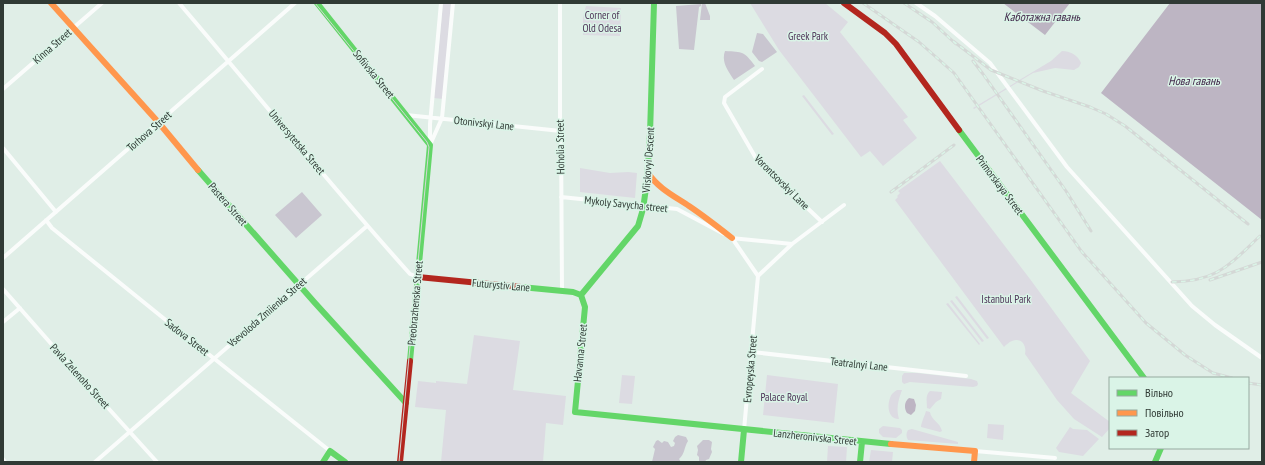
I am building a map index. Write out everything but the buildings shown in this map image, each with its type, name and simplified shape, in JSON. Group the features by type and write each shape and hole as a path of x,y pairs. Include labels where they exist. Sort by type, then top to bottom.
{"street":[{"name":"Pastera Street","path":"51,3 159,122 185,155 299,285 406,403"},
{"name":"Kinna Street","path":"4,87 102,3"},
{"name":"Universytetska Street","path":"179,3 367,226 410,274 419,277"},
{"name":"Torhova Street","path":"3,258 296,3"},
{"name":"Sofiivska Street","path":"317,3 430,145"},
{"name":"Preobrazhenska Street","path":"400,462 419,277 441,3"},
{"name":"Preobrazhenska Street","path":"430,145 442,118 453,3"},
{"name":"Hoholia Street","path":"560,3 559,76 561,131 562,291"},
{"name":"Viiskovyi Descent","path":"581,295 638,226 642,216 648,172 654,3"},
{"name":"Primorskaya Street","path":"844,3 885,33 896,44 1143,377"},
{"path":"916,3 935,16 979,53 994,68 1067,167 1192,306 1215,325 1262,358"},
{"name":"Vorontsovskyi Lane","path":"762,69 725,97 724,103 757,160 822,222"},
{"name":"Otonivskyi Lane","path":"406,115 561,131"},
{"path":"3,148 56,212"},
{"path":"648,172 652,180 659,186 704,216 732,238 758,276 792,244 844,205"},
{"name":"Mykoly Savycha street","path":"561,197 677,209 732,238"},
{"name":"Sadova Street","path":"46,220 52,228 162,318 330,451"},
{"name":"Vsevoloda Zmiienka Street","path":"96,462 367,226"},
{"path":"732,238 792,244"},
{"name":"Evropeyska Street","path":"741,462 758,276"},
{"name":"Futurystiv Lane","path":"419,277 574,292 581,295"},
{"name":"Pavla Zelenoho Street","path":"3,289 90,388 158,462"},
{"name":"Havanna Street","path":"575,412 585,307 581,295"},
{"path":"3,322 20,308"},
{"name":"Teatralnyi Lane","path":"752,352 966,376"},
{"name":"Lanzheronivska Street","path":"575,412 862,442 1055,458"},
{"path":"860,462 862,442"},
{"path":"1155,462 1161,449"},
{"path":"323,462 330,451 345,462"},
{"path":"974,462 975,451"}],"green space":[{"path":"443,3 451,3 443,99 434,98"},
{"name":"Greek Park","path":"750,3 825,3 848,22 840,32 908,117 903,120 917,138 883,166 870,151 861,157 779,50"},
{"name":"Corner of Old Odesa","path":"586,6 621,8 620,36 583,35 583,17"},
{"path":"1062,51 1076,56 1081,63 1079,67 1074,70 1055,68 1033,73 974,109 973,108 1051,61"},
{"path":"804,95 834,134 832,135 802,96"},
{"name":"Istanbul Park","path":"940,161 1090,361 1071,393 1109,421 1109,429 1102,437 1074,419 1057,400 1025,354 1025,348 1021,341 1015,340 1004,347 895,200 900,193 898,191"},
{"path":"580,168 610,173 637,173 635,198 580,192"},
{"path":"957,296 989,338 987,339 955,297"},
{"path":"952,300 984,341 982,342 950,301"},
{"path":"948,303 980,344 979,345 946,304"},
{"path":"474,335 520,341 513,390 566,396 563,425 546,423 543,462 441,462 446,410 415,407 418,381 467,384"},
{"path":"904,373 971,379 977,381 978,384 977,386 973,387 910,382 904,384 902,382 902,376"},
{"path":"622,375 635,376 632,404 619,403"},
{"name":"Palace Royal","path":"767,375 838,384 834,423 763,415"},
{"path":"897,390 902,390 898,404 899,419 893,417 889,412 890,397"},
{"path":"930,391 942,392 941,399 930,409 927,408 927,394"},
{"path":"926,411 930,412 942,431 940,432 921,427"},
{"path":"988,424 1004,425 1003,440 987,438"},
{"path":"883,426 900,428 902,433 896,438 883,437 879,433 879,429"},
{"path":"1070,427 1073,429 1087,430 1099,439 1083,456 1059,452 1056,448"},
{"path":"912,429 958,442 958,444 908,440 907,432 908,430"},
{"path":"828,446 847,447 846,462 827,462"},
{"path":"871,450 893,452 892,462 869,462"}],"shaded area":[{"path":"702,3 705,3 710,20 700,20"},
{"path":"701,4 699,7 694,50 679,49 676,6"},
{"path":"757,33 763,34 777,52 762,62 759,61 752,52"},
{"path":"725,51 743,53 755,66 734,80 727,70 724,59"},
{"path":"302,192 322,215 296,238 275,215"},
{"path":"678,435 686,437 688,441 679,459 681,462 652,462 655,449 653,447 656,441 658,440 662,443 664,441 668,442 671,447 674,446 675,443 673,441"},
{"path":"703,440 709,440 712,442 712,452 709,459 705,462 699,462 697,446"}],"water":[{"name":"Каботажна гавань","path":"1003,3 1070,3 1045,35"},
{"name":"Нова гавань","path":"1170,3 1262,3 1262,220 1101,93"},
{"path":"909,398 914,399 916,405 915,411 911,415 907,413 905,409 905,403"}],"tram line":[{"path":"315,3 427,142 429,147 399,462"}],"railway":[{"path":"863,3 919,42 954,73 1082,252 1146,323 1185,355 1213,373 1228,377"},
{"path":"904,3 932,22 956,44"},
{"path":"953,41 991,70 1106,114 1125,126 1248,224"},
{"path":"973,61 1066,191 1091,231"},
{"path":"891,192 954,145"},
{"path":"1172,282 1201,278 1222,270 1260,236"},
{"path":"1210,280 1262,262"},
{"path":"1249,383 1262,385"}],"traffic: fast":[{"path":"317,3 430,145 410,361"},
{"path":"581,295 638,226 643,209 647,181 650,134 654,3"},
{"path":"959,130 1143,377"},
{"path":"198,170 315,303 406,403"},
{"path":"521,287 573,292 581,295"},
{"path":"581,295 585,307 575,412 891,444"},
{"path":"741,462 744,430"},
{"path":"860,462 862,442"},
{"path":"1155,462 1161,449"},
{"path":"323,462 330,451 345,462"}],"traffic: slow":[{"path":"51,3 159,123 198,170"},
{"path":"648,173 661,187 732,238"},
{"path":"891,444 975,451 974,462"}],"traffic: jam":[{"path":"844,3 885,33 896,44 959,130"},
{"path":"418,277 521,287"},
{"path":"400,462 410,361"}]}
